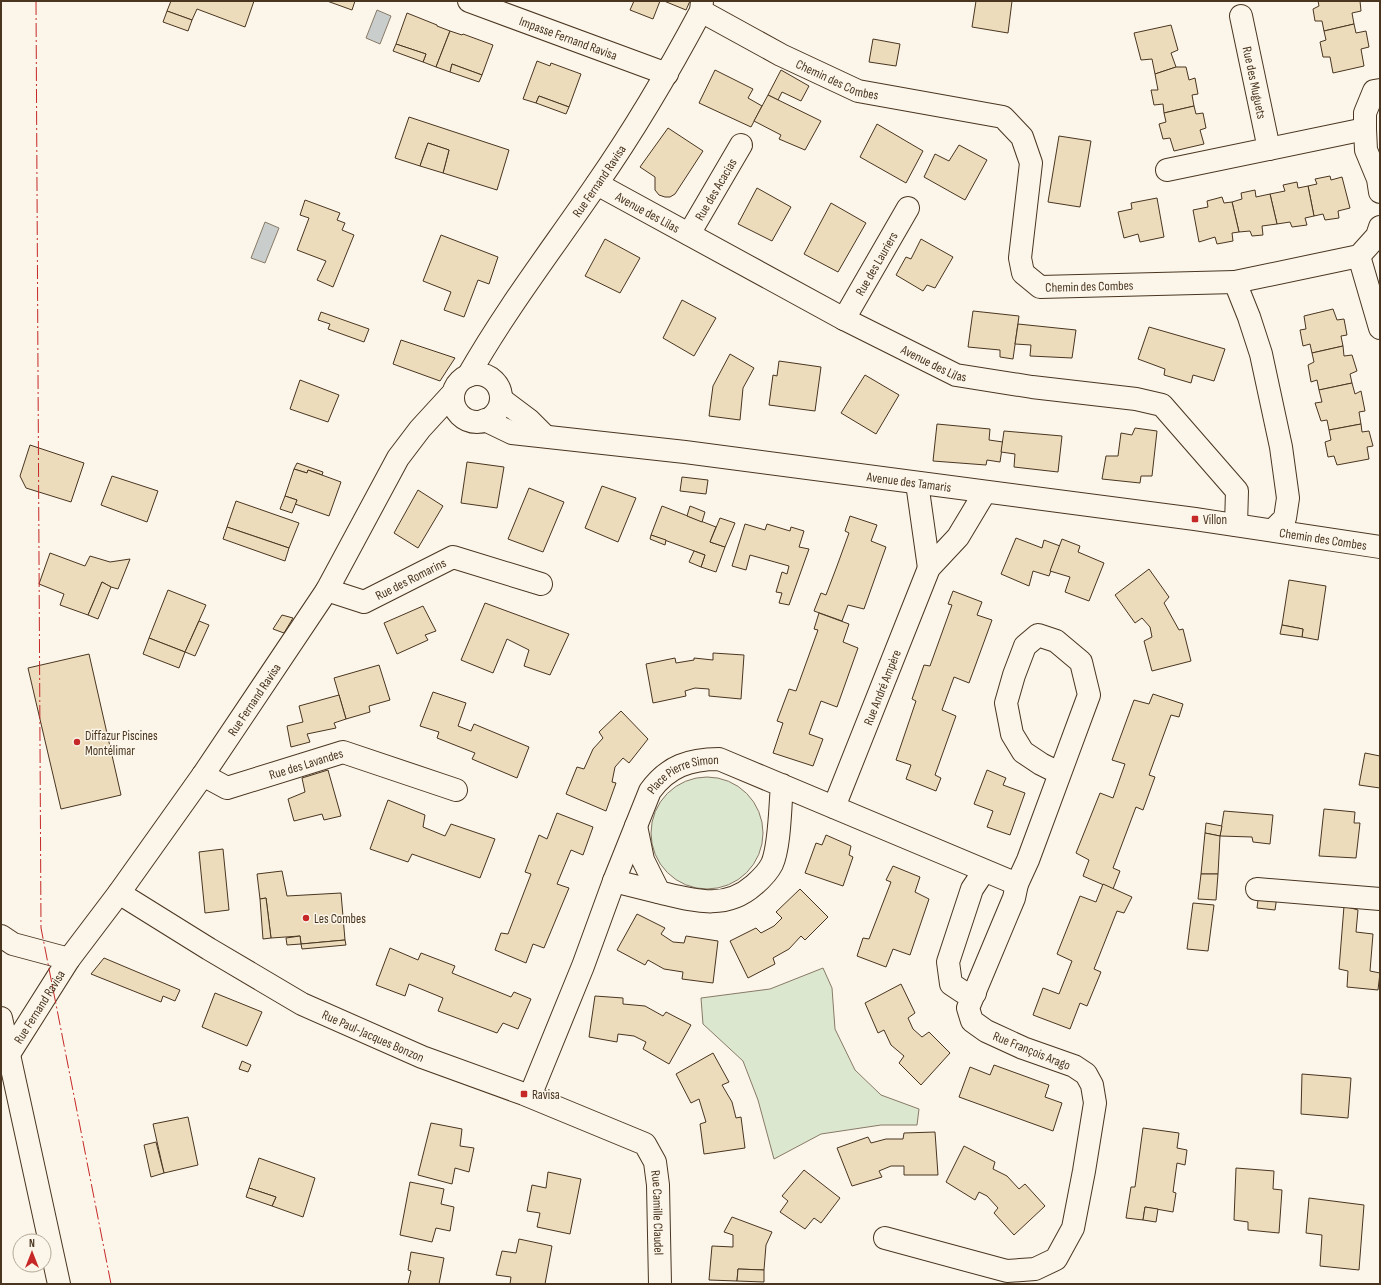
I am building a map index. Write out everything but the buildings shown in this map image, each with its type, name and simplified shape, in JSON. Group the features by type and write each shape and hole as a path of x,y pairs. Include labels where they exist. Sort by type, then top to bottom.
{"street":[{"name":"Impasse Fernand Ravisa","path":"469,1 667,74"},
{"name":"Rue Fernand Ravisa","path":"468,376 487,344 597,184 667,74 701,6"},
{"name":"Chemin des Combes","path":"701,6 781,55 858,91 1003,117 1022,137 1031,163 1020,258 1023,273 1040,287 1235,282 1250,316 1261,354 1281,447 1288,498 1285,518 1273,530"},
{"name":"Rue des Muguets","path":"1241,16 1269,149"},
{"path":"1380,90 1374,91 1365,113 1366,150 1378,179 1380,192"},
{"path":"1167,170 1365,129"},
{"name":"Rue des Acacias","path":"689,234 741,145"},
{"name":"Avenue des Lilas","path":"597,184 844,319 956,374 1162,405 1237,491 1236,525"},
{"name":"Rue des Lauriers","path":"844,319 908,208"},
{"path":"1235,282 1358,256 1377,236 1380,227"},
{"path":"1358,256 1380,328"},
{"path":"487,344 487,362 490,378"},
{"path":"420,429 448,421 475,420 495,414 501,400 500,391 490,378 476,374 461,380 453,393 455,409 460,415 475,420"},
{"name":"Rue Fernand Ravisa","path":"5,1054 69,958 119,892 203,775 327,590 398,458 420,429 453,393"},
{"path":"501,400 529,420 545,436"},
{"name":"Avenue des Tamaris","path":"475,420 512,433 679,451 1273,530"},
{"name":"Rue André Ampère","path":"917,483 929,568"},
{"name":"Rue André Ampère","path":"834,806 929,568 958,537 985,492"},
{"name":"Chemin des Combes","path":"1273,530 1380,547"},
{"name":"Rue des Romarins","path":"327,590 364,602 454,557 541,584"},
{"name":"Rue François Arago","path":"885,1238 1007,1271 1035,1269 1056,1259 1073,1228 1095,1102 1092,1085 1086,1074 1074,1066 1024,1048 986,1031 972,1021 968,1008 1014,898 1017,884 1028,860 1089,695 1081,662 1056,641 1038,635 1025,646 1014,675 1006,703 1012,734 1024,752 1041,764 1060,773"},
{"name":"Rue des Lavandes","path":"203,775 228,788 343,752 456,790"},
{"name":"Place Pierre Simon","path":"530,1096 583,966 614,881 650,791 669,771 684,763 702,759 719,759 1017,884"},
{"path":"614,881 699,902 716,902 733,898 749,890 762,878 772,864 777,845 782,785"},
{"path":"636,826 643,860 659,892"},
{"path":"975,993 963,992 951,984 948,962 972,889 984,871"},
{"path":"1256,888 1380,899"},
{"name":"Rue Paul-Jacques Bonzon","path":"119,892 209,949 302,1004 422,1057 530,1096 645,1144"},
{"name":"Rue Fernand Ravisa","path":"1,936 13,944 69,958"},
{"path":"1,1018 5,1054 59,1284"},
{"name":"Rue Camille Claudel","path":"645,1144 655,1162 658,1185 660,1284"}],"green space":[{"path":"707,777 729,781 747,793 759,811 763,833 759,855 747,873 729,885 707,889 685,885 667,873 655,855 651,833 655,811 667,793 685,781"},
{"path":"823,968 832,988 835,1029 855,1070 881,1095 919,1109 917,1125 881,1125 821,1134 774,1159 758,1100 743,1061 703,1024 701,998 770,989"}],"shaded area":[{"path":"377,10 391,16 380,44 366,38"},
{"path":"265,222 279,228 265,263 251,258"}],"power":[{"path":"36,1 41,928 111,1284"}],"place":[{"name":"Villon","path":"1195,519"},
{"name":"Diffazur Piscines Montélimar","path":"77,742"},
{"name":"Les Combes","path":"306,918"},
{"name":"Ravisa","path":"524,1094"}]}
